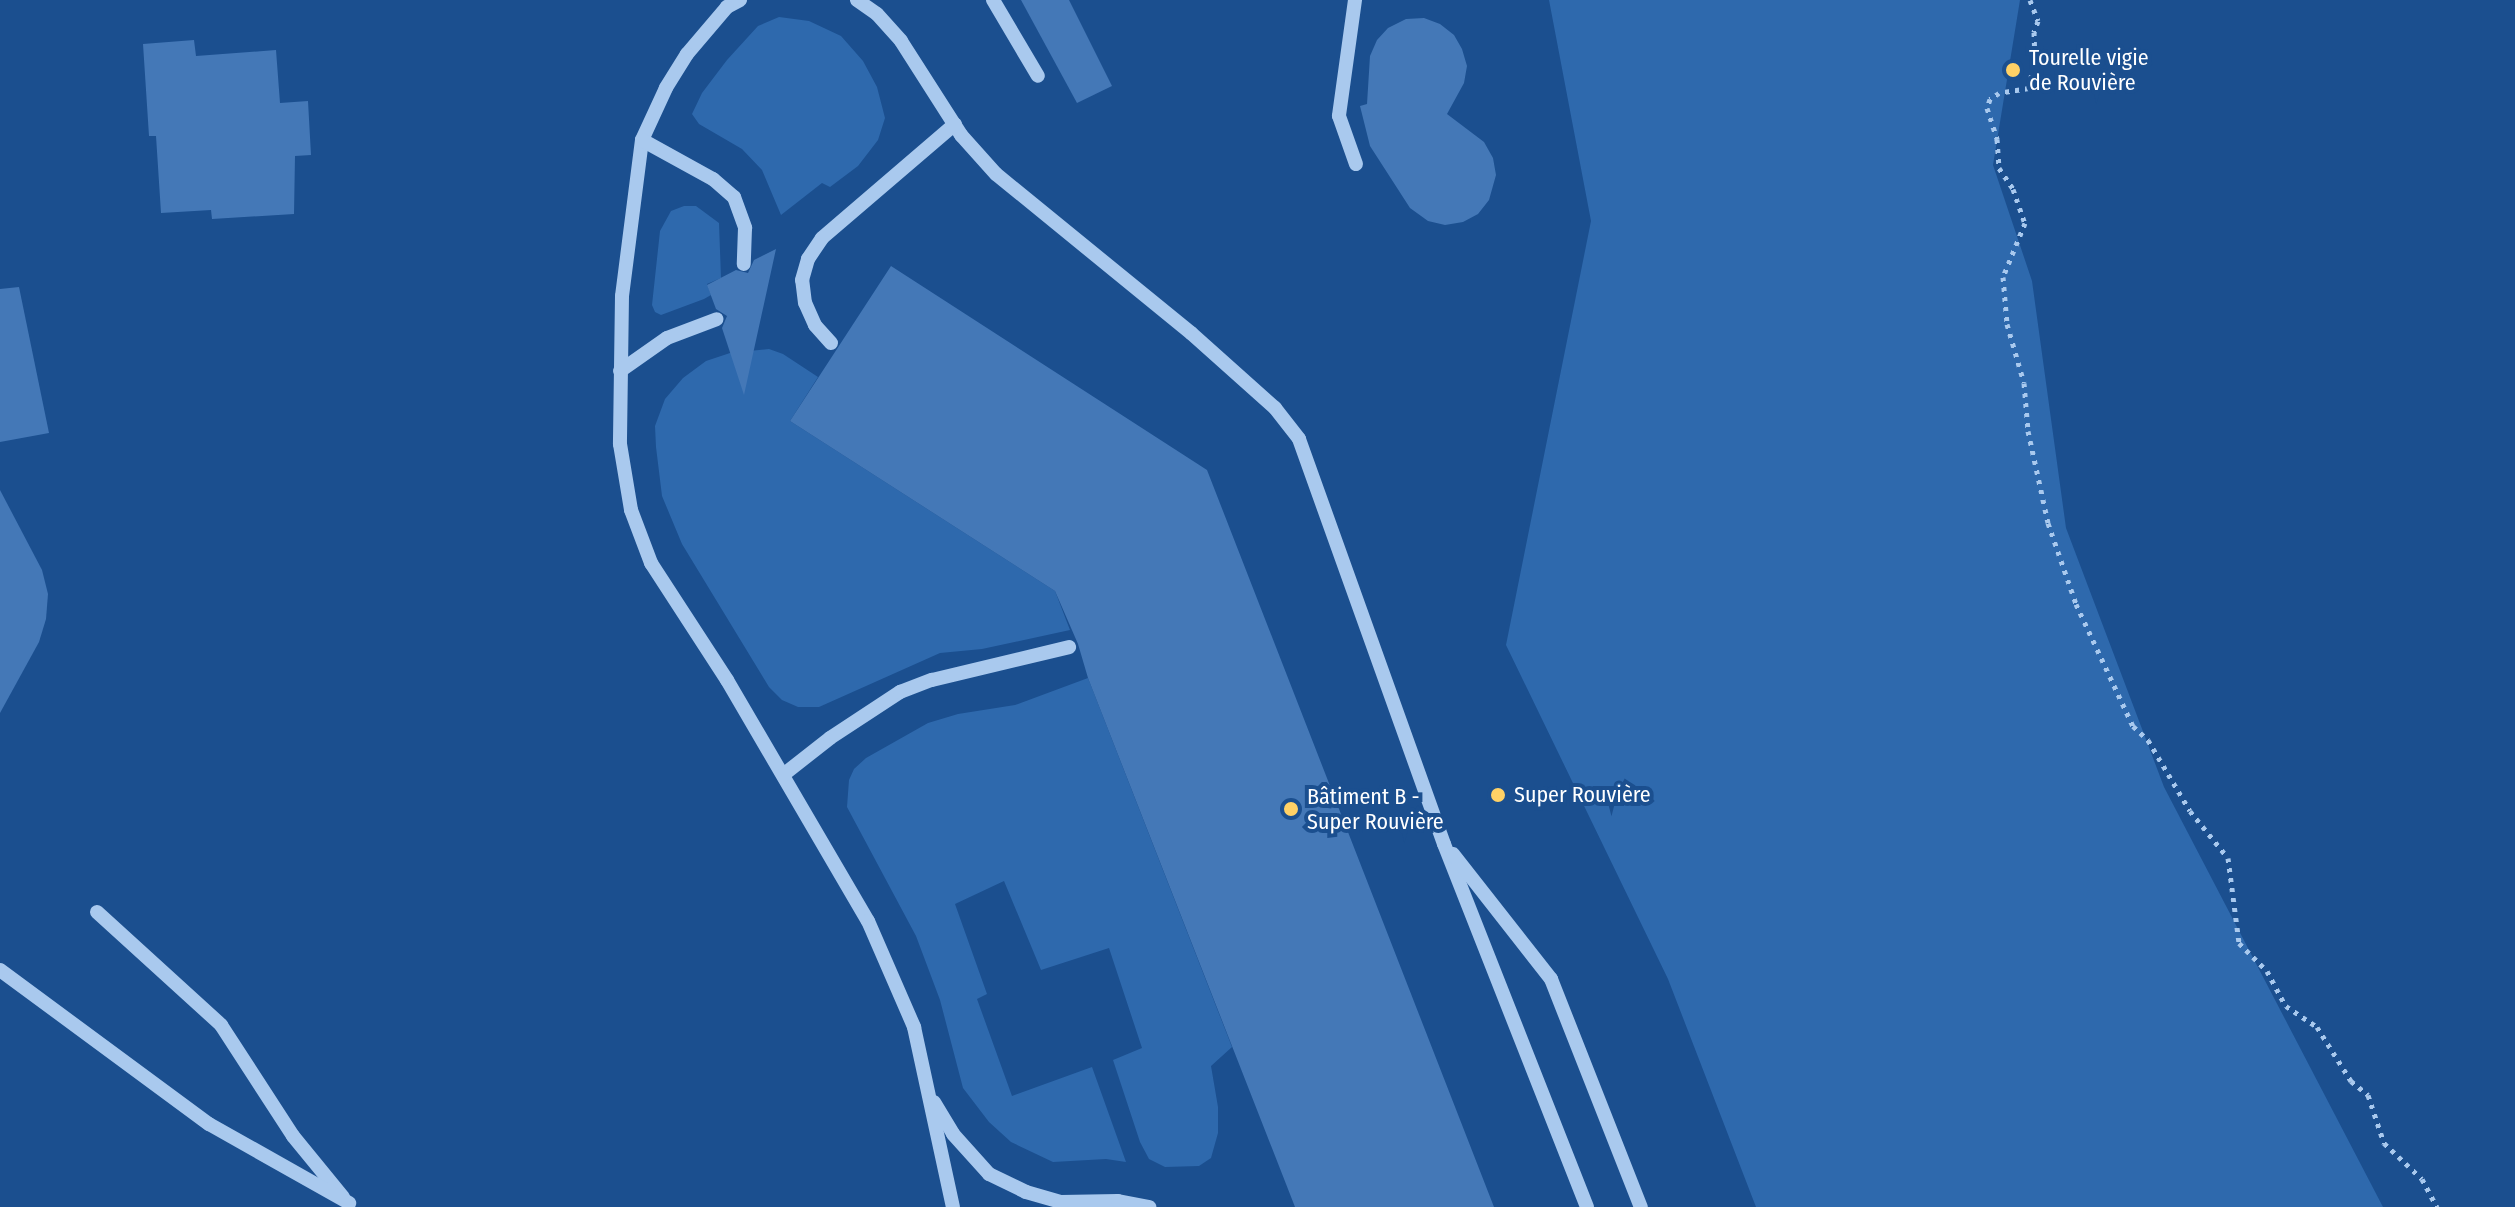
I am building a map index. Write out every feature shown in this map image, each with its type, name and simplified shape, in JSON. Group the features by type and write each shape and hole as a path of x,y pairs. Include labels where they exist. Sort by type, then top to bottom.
{"lane":[{"path":"740,0 727,7 687,54 666,88 642,140 622,296 620,444 631,510 651,563 727,680 868,921 914,1027 953,1207"},
{"path":"857,0 877,14 901,41 955,124 996,174 1191,333 1275,408 1299,439 1444,844 1587,1207"},
{"path":"993,0 1038,76"},
{"path":"1355,0 1339,116 1356,164"},
{"path":"831,343 815,325 805,303 802,280 808,259 822,238 955,124"},
{"path":"642,140 713,179 734,197 745,228 744,264"},
{"path":"620,371 675,334 717,319"},
{"path":"783,775 840,730 900,692 932,680 1069,647"},
{"path":"1444,844 1518,932 1551,979 1641,1207"},
{"path":"97,912 221,1025 293,1136 350,1205"},
{"path":"0,970 209,1124 350,1205"},
{"path":"928,1092 953,1134 989,1174 1026,1192 1061,1202 1118,1201 1149,1207"}],"path":[{"path":"2030,0 2038,21 2029,88 1999,93 1990,99 1987,108 1997,139 1999,168 2013,189 2025,223 2003,277 2007,324 2024,383 2028,431 2053,536 2076,604 2133,726 2148,740 2190,811 2228,858 2239,943 2267,971 2286,1006 2317,1027 2351,1081 2368,1095 2384,1143 2422,1179 2437,1207"}],"shaded area":[{"path":"1549,0 2020,0 1993,165 2032,281 2066,528 2164,787 2383,1207 1756,1207 1668,979 1506,645 1591,221"},
{"path":"779,17 809,21 841,36 863,61 877,87 885,118 878,140 858,166 830,187 822,183 781,215 762,170 742,149 699,124 692,114 702,93 727,60 758,26"},
{"path":"696,206 719,223 721,278 707,284 711,295 661,315 655,312 652,305 660,231 671,211"},
{"path":"769,349 783,354 818,377 790,421 1055,591 1070,630 982,649 940,653 819,707 798,707 782,700 769,687 682,544 662,496 655,426 665,399 683,378 706,361 730,353"},
{"path":"1088,678 1232,1047 1211,1066 1218,1107 1218,1133 1211,1158 1199,1166 1165,1167 1149,1159 1140,1142 1113,1060 1142,1048 1109,948 1041,970 1004,881 955,904 987,994 977,999 1012,1096 1092,1067 1126,1162 1106,1159 1053,1162 1011,1142 989,1122 963,1088 940,1000 916,936 847,807 849,780 854,769 866,758 928,723 958,714 1015,705"}],"building":[{"path":"1021,0 1069,0 1112,86 1077,103"},
{"path":"1424,18 1440,24 1454,35 1462,49 1467,66 1464,83 1447,114 1484,142 1493,158 1496,175 1489,200 1478,214 1463,222 1445,225 1428,221 1410,208 1370,146 1360,106 1367,104 1370,56 1377,40 1388,28 1406,19"},
{"path":"194,40 196,56 276,50 280,103 308,101 311,155 295,156 294,214 212,219 211,210 161,213 156,136 149,136 143,44"},
{"path":"776,249 744,395 722,328 727,316 716,309 707,285 736,270 748,273 754,260"},
{"path":"891,266 1207,470 1494,1207 1295,1207 1055,591 790,421"},
{"path":"19,287 49,433 0,442 0,289"},
{"path":"0,490 42,570 48,594 46,619 39,642 0,713"}],"place":[{"name":"Tourelle vigie de Rouvière","path":"2013,70"},
{"name":"Super Rouvière","path":"1498,795"},
{"name":"Bâtiment B - Super Rouvière","path":"1291,809"}]}
